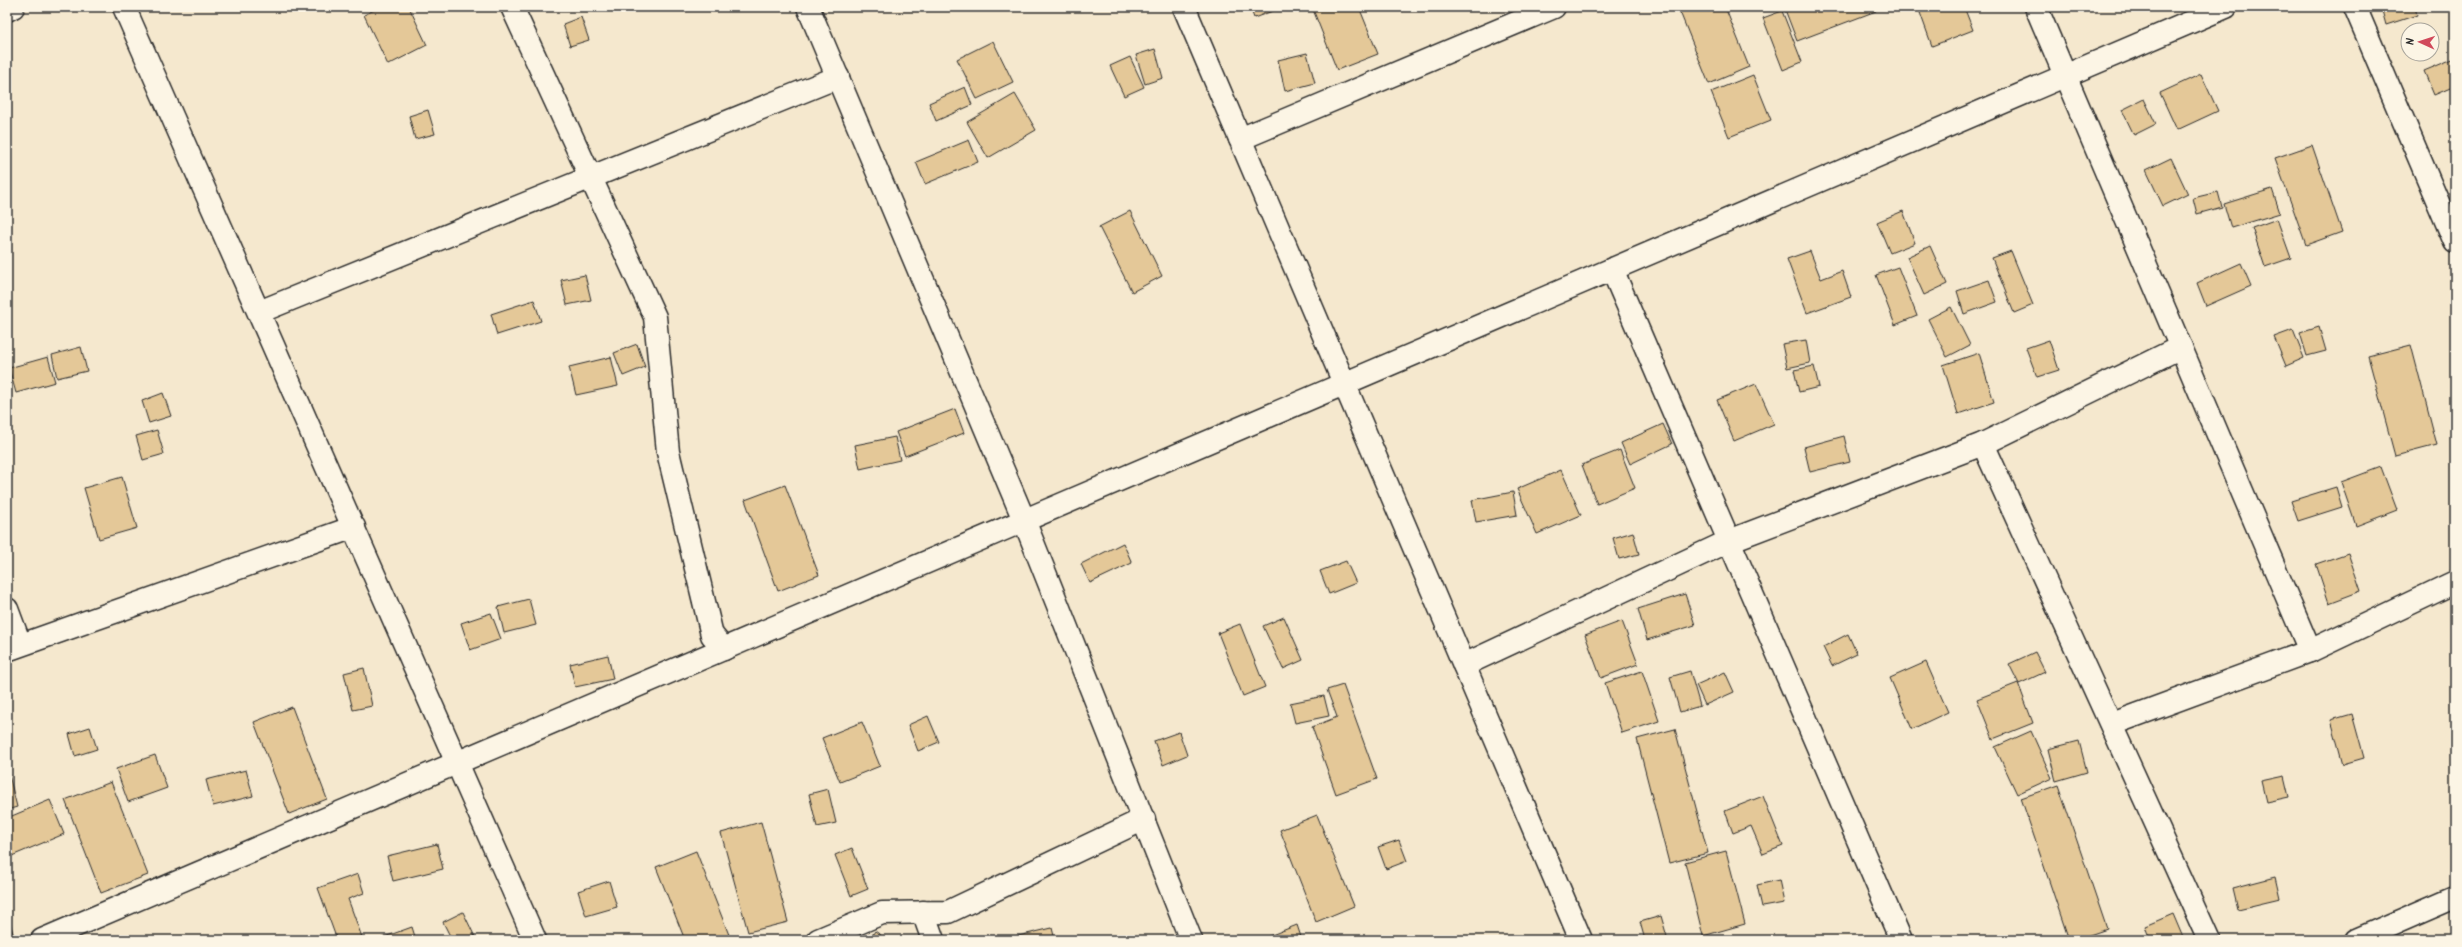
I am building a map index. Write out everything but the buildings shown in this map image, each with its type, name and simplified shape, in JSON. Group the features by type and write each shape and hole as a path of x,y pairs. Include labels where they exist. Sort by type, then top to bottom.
{"street":[{"path":"7,10 14,7"},
{"path":"124,7 458,762 535,940"},
{"path":"512,7 655,317 668,452 712,635 724,649"},
{"path":"808,7 1024,520 1191,940"},
{"path":"1184,7 1581,940"},
{"path":"1240,139 1554,7"},
{"path":"2036,7 2310,651"},
{"path":"42,940 2226,7"},
{"path":"2355,7 2455,242"},
{"path":"259,312 592,179 838,77"},
{"path":"1612,269 1901,940"},
{"path":"1464,665 1729,541 1983,444 2181,347"},
{"path":"1983,444 2112,724 2209,940"},
{"path":"7,609 14,647 354,527"},
{"path":"2112,724 2310,651 2455,582"},
{"path":"818,940 882,913 948,912 1144,819"},
{"path":"2356,940 2455,897"},
{"path":"923,912 933,940"}]}
